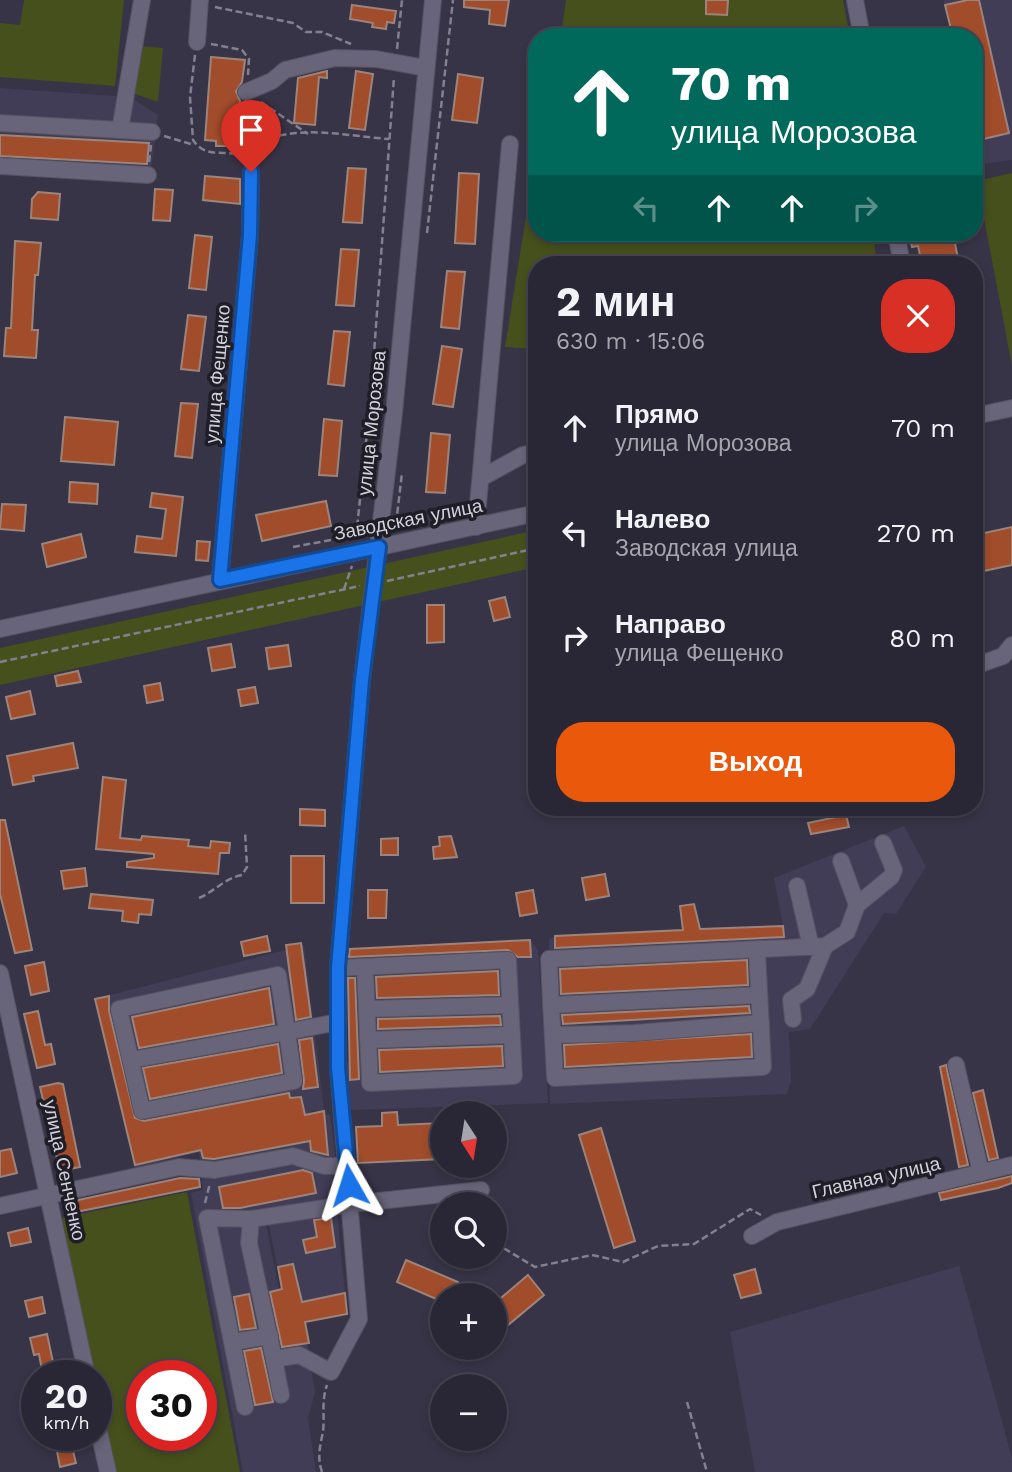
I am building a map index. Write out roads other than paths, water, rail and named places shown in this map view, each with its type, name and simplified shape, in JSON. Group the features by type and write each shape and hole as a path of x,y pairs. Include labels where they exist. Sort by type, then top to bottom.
{"street":[{"path":"120,130 142,0"},
{"name":"улица Морозова","path":"274,1359 299,1355 331,1372 359,1319 338,1059 338,968 362,680 379,547 433,0"},
{"path":"855,0 860,28"},
{"path":"197,42 204,2"},
{"path":"246,92 302,64 362,57 426,68"},
{"path":"0,123 152,132"},
{"path":"476,527 510,144"},
{"path":"0,166 148,174"},
{"name":"улица Фещенко","path":"220,580 250,235 251,172"},
{"path":"983,414 1012,408"},
{"path":"481,478 528,454"},
{"name":"Заводская улица","path":"0,629 528,515"},
{"path":"983,663 1003,656 1012,645"},
{"path":"757,951 763,1067 555,1078 549,959 818,947 847,932 857,905 891,877 894,870 883,844"},
{"path":"841,861 857,905"},
{"path":"793,1019 791,1000 807,989 818,947 797,886"},
{"path":"338,968 365,969 508,960 514,1076 370,1083 365,969"},
{"name":"улица Сенченко","path":"0,973 84,1360"},
{"path":"278,975 287,1031 293,1081 142,1111 119,1009 278,975"},
{"path":"551,1004 760,995"},
{"path":"367,1009 510,1005"},
{"path":"131,1060 338,1022"},
{"path":"553,1035 761,1024"},
{"path":"368,1040 512,1035"},
{"path":"956,1065 981,1173"},
{"path":"0,1206 179,1167 215,1170 293,1156 324,1166 348,1166"},
{"name":"Главная улица","path":"752,1236 777,1222 1012,1165"},
{"path":"245,1406 207,1218 251,1219 351,1204 481,1190"},
{"path":"251,1219 249,1243 281,1395"},
{"path":"233,1342 270,1336"},
{"path":"103,1451 108,1472"}]}
